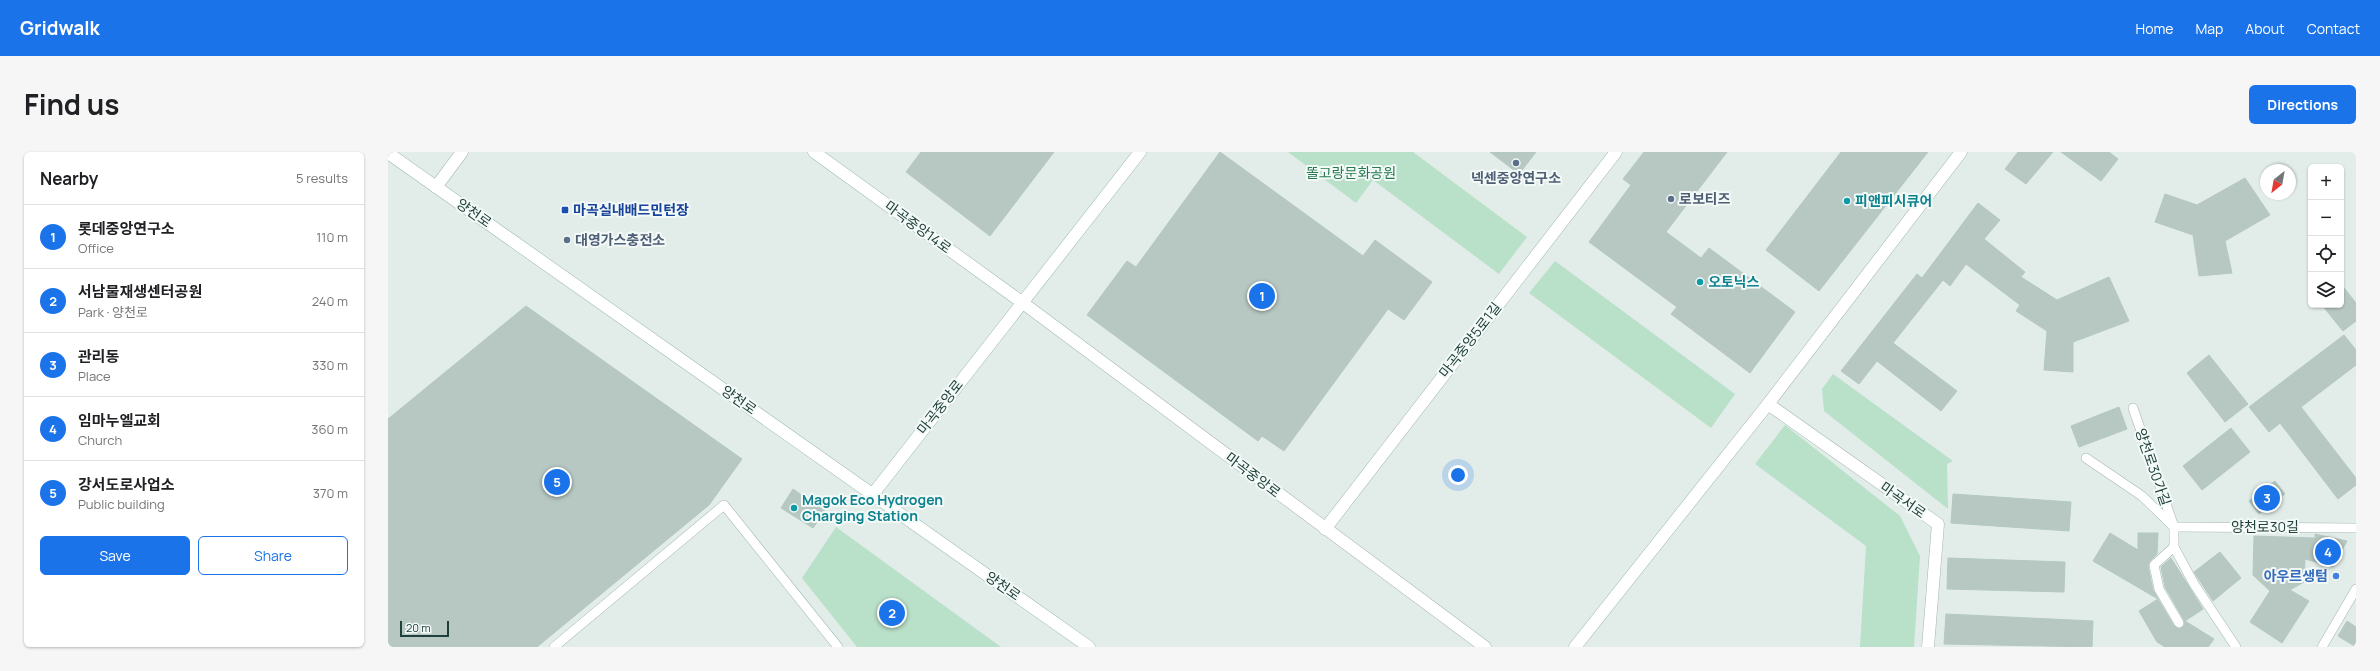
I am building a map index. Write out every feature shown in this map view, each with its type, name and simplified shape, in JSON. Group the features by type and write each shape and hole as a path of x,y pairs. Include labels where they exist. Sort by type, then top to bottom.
{"street":[{"path":"436,187 462,152"},
{"name":"마곡중앙14로","path":"814,152 1023,303"},
{"name":"마곡중앙로","path":"874,494 1140,152"},
{"name":"마곡중앙5로1길","path":"1325,529 1616,152"},
{"path":"1575,647 1768,404 1961,152"},
{"name":"양천로","path":"388,154 874,494 1089,647"},
{"name":"마곡중앙로","path":"1023,303 1485,647"},
{"name":"마곡서로","path":"1768,404 1938,524 1928,647"}],"lane":[{"name":"양천로30가길","path":"2133,408 2174,527 2174,547 2194,584 2236,647"},
{"name":"양천로30가길","path":"2086,458 2142,496 2174,527"},
{"path":"554,647 724,505 838,647"},
{"name":"양천로30길","path":"2174,527 2356,528"},
{"path":"2174,547 2154,565 2159,589 2179,623"},
{"path":"2322,647 2356,589"}],"green space":[{"name":"똘고랑문화공원","path":"1288,152 1413,152 1527,237 1499,274 1373,180 1356,203"},
{"path":"1555,261 1735,394 1711,428 1529,293"},
{"path":"1833,374 1953,461 1947,464 1948,509 1824,411 1822,389"},
{"path":"1785,425 1900,516 1920,556 1914,647 1860,647 1866,546 1755,464"},
{"path":"836,527 1001,647 857,647 802,578"}],"building":[{"path":"921,152 1054,152 990,236 906,172"},
{"path":"1220,152 1363,256 1375,240 1432,282 1404,320 1388,309 1284,451 1262,436 1258,441 1087,315 1127,261 1136,267"},
{"name":"넥센중앙연구소","path":"1490,152 1536,152 1519,174"},
{"name":"오토닉스","path":"1644,152 1727,152 1666,232 1701,258 1709,248 1795,312 1750,373 1671,314 1677,307 1589,242 1631,185 1623,179"},
{"name":"피앤피시큐어","path":"1841,152 1928,152 1819,291 1766,250"},
{"path":"2018,152 2053,152 2026,184 2005,169"},
{"path":"2061,152 2109,152 2118,159 2101,181"},
{"path":"2245,178 2270,215 2225,241 2232,273 2199,276 2193,235 2155,222 2165,194 2197,205"},
{"path":"1978,203 2000,220 1984,239 2025,272 2021,277 2057,300 2109,277 2129,321 2073,342 2073,372 2044,370 2047,331 2016,311 2020,305 1966,264 1950,286 1943,280 1893,343 1957,391 1941,411 1877,361 1859,384 1841,371 1917,274 1922,278"},
{"path":"2344,288 2356,303 2356,321 2343,331 2324,308 2344,308"},
{"path":"526,306 742,459 709,505 537,647 388,647 388,419"},
{"path":"2344,335 2356,350 2356,365 2301,407 2356,478 2356,485 2338,499 2280,423 2269,432 2249,407"},
{"path":"2209,355 2248,404 2225,422 2187,373"},
{"path":"2119,407 2127,429 2079,447 2071,426"},
{"path":"2231,428 2250,452 2202,490 2183,466"},
{"path":"2275,481 2285,494 2259,514 2249,501"},
{"name":"Magok Eco Hydrogen Charging Station","path":"793,489 825,511 813,528 781,508"},
{"path":"1953,494 2071,502 2069,531 1951,523"},
{"path":"2110,533 2138,550 2138,533 2158,533 2157,554 2150,561 2148,566 2153,590 2158,599 2093,561"},
{"path":"2315,534 2347,541 2333,567 2305,559 2304,582 2290,590 2309,601 2282,643 2250,622 2270,591 2253,575 2254,536 2315,538"},
{"path":"2220,552 2241,578 2213,601 2194,572"},
{"path":"1948,558 2065,562 2064,592 1947,589"},
{"path":"2171,558 2203,609 2185,621 2214,639 2208,647 2165,647 2157,642 2139,611 2158,599 2174,626 2179,629 2184,626 2184,620 2165,587 2161,567"},
{"path":"1946,614 2093,621 2092,647 1944,644"},
{"path":"2347,621 2356,627 2356,647 2338,636"}],"place":[{"name":"넥센중앙연구소","path":"1516,163"},
{"name":"로보티즈","path":"1671,199"},
{"name":"피앤피시큐어","path":"1847,201"},
{"name":"마곡실내배드민턴장","path":"565,210"},
{"name":"대영가스충전소","path":"567,240"},
{"name":"오토닉스","path":"1700,282"},
{"name":"롯데중앙연구소","path":"1262,296"},
{"name":"강서도로사업소","path":"557,482"},
{"name":"관리동","path":"2267,498"},
{"name":"Magok Eco Hydrogen Charging Station","path":"794,508"},
{"name":"임마누엘교회","path":"2328,552"},
{"name":"아우르생텀","path":"2336,576"},
{"name":"서남물재생센터공원","path":"892,613"}]}
